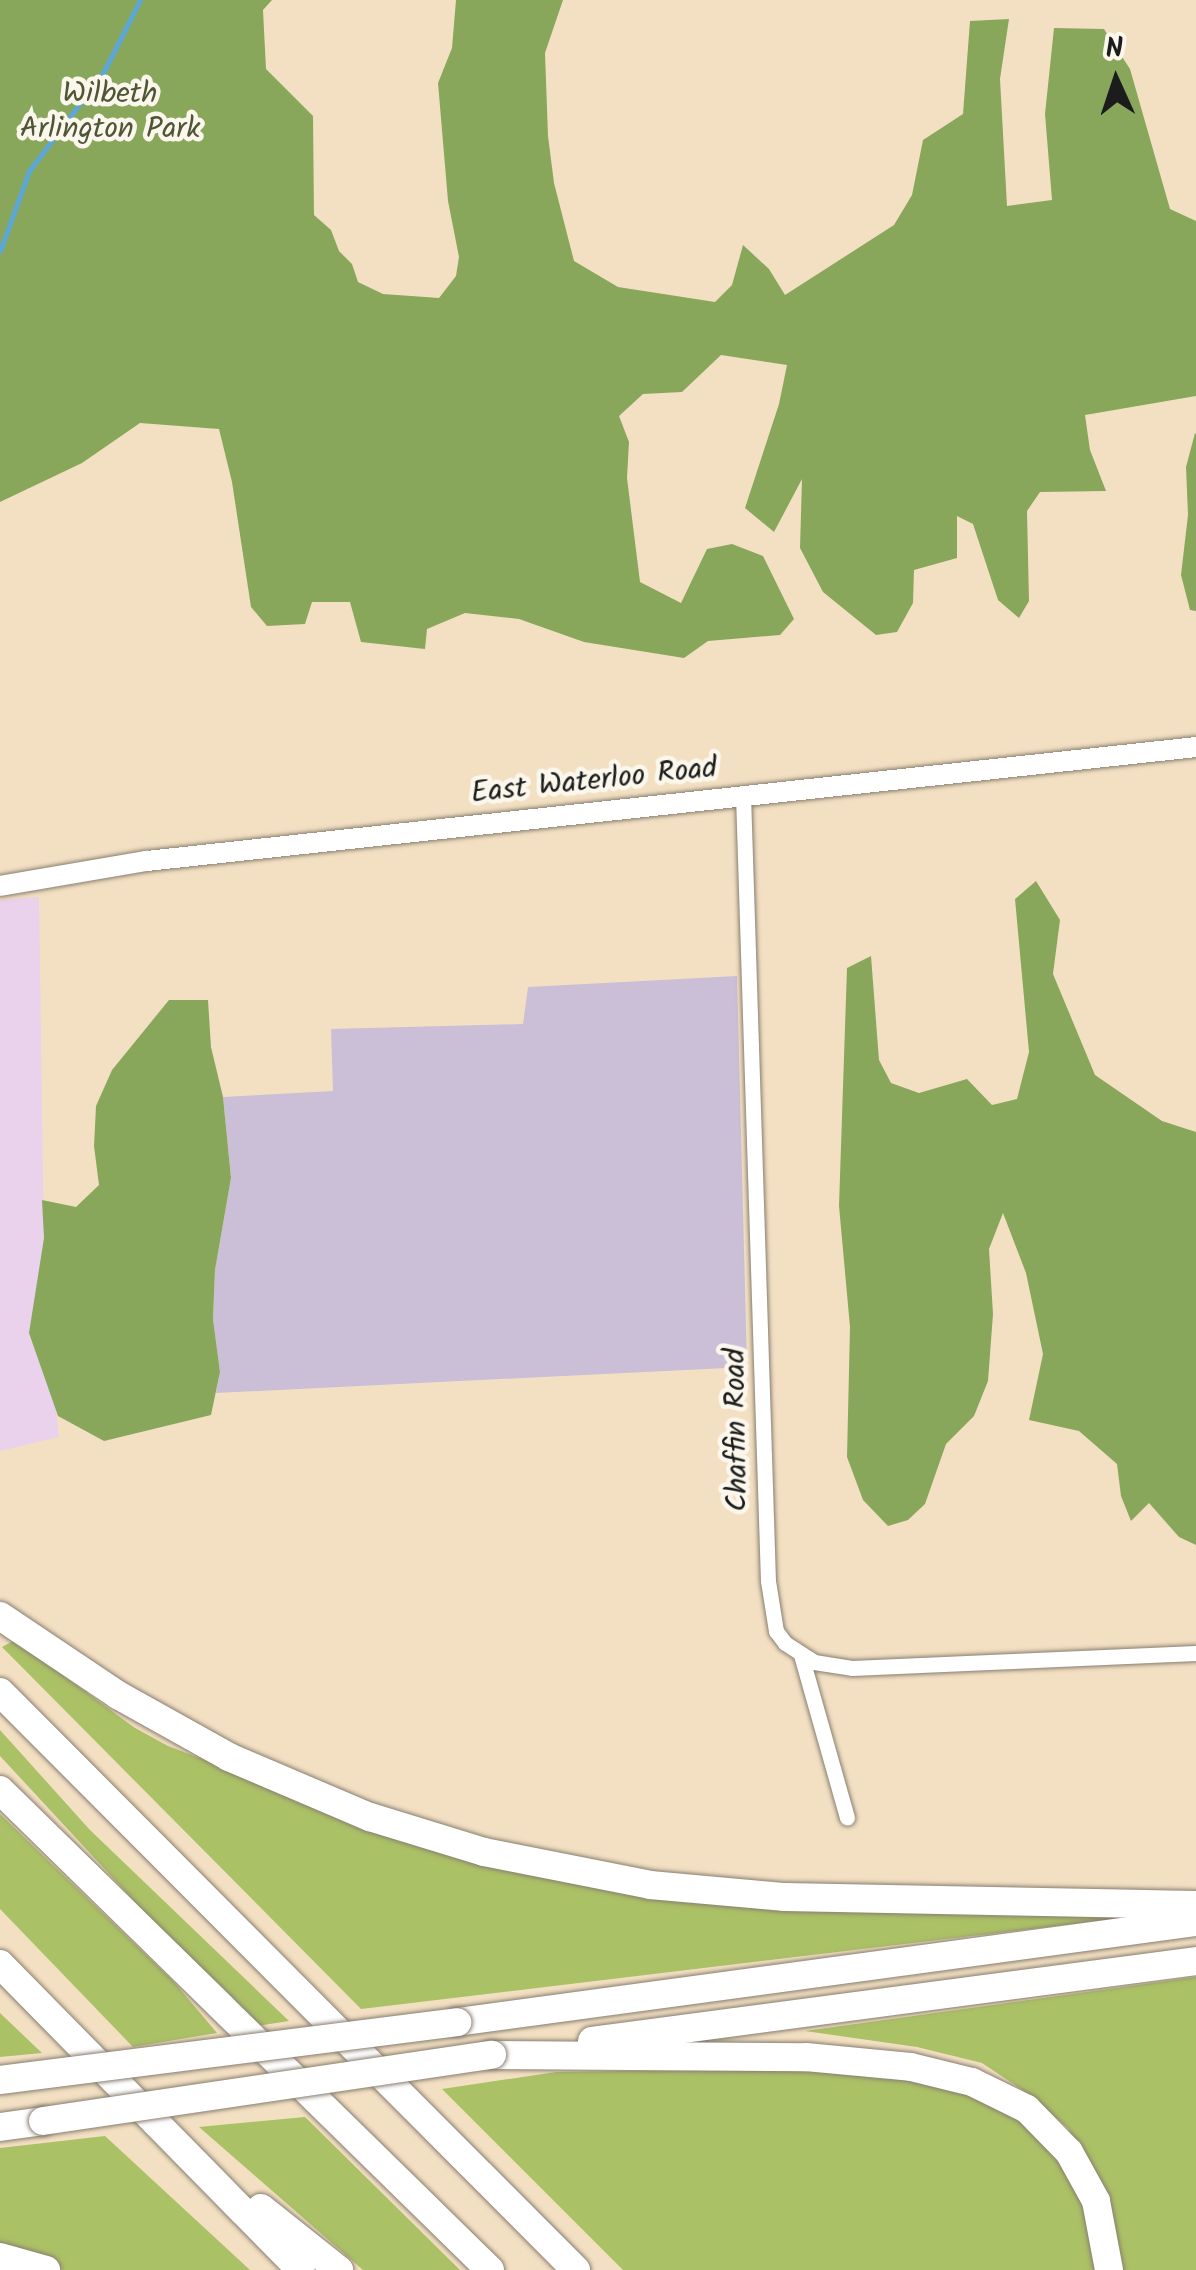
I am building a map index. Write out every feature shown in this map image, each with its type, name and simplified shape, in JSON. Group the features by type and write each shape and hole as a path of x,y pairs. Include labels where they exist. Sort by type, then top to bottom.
{"highway":[{"path":"0,1616 104,1687 229,1758 370,1817 501,1856 634,1882 785,1897 1196,1905"},
{"path":"0,1692 576,2270"},
{"path":"0,1790 490,2270"},
{"path":"0,2080 1196,1922"},
{"path":"0,2126 492,2055 1196,1961"},
{"path":"0,1964 301,2270"},
{"path":"492,2055 826,2058 911,2067 972,2082 1027,2110 1069,2152 1096,2201 1109,2270"},
{"path":"185,2148 339,2270"},
{"path":"0,2257 46,2270"}],"main road":[{"name":"East Waterloo Road","path":"0,886 147,861 1196,747"}],"street":[{"name":"Chaffin Road","path":"742,795 769,1594 776,1631 801,1655"},
{"path":"801,1655 827,1666 852,1668 1196,1653"},
{"path":"801,1655 846,1818"}],"shaded area":[{"path":"39,897 45,1318 59,1437 0,1451 0,900"},
{"path":"737,976 747,1367 216,1393 220,1372 213,1319 215,1270 231,1178 223,1097 333,1091 331,1029 523,1024 528,987"}],"green space":[{"name":"Wilbeth Arlington Park","path":"0,0 272,0 263,10 266,69 313,116 314,215 331,230 358,282 383,294 439,298 456,276 459,257 448,201 438,83 452,48 456,0 563,0 545,53 548,136 554,183 574,261 618,287 715,302 732,285 743,245 769,269 785,295 894,225 912,195 923,140 963,114 970,21 1009,19 1000,79 1007,206 1052,200 1045,114 1054,28 1104,29 1130,69 1170,209 1196,221 1196,396 1085,415 1090,450 1106,491 1040,492 1027,511 1029,601 1019,618 998,600 973,524 957,516 957,558 914,570 913,603 897,632 876,635 823,592 800,548 802,479 774,532 745,508 779,404 787,365 721,355 682,392 643,394 619,416 629,442 627,478 640,582 681,603 707,549 732,544 763,556 794,619 780,635 708,641 684,658 584,642 519,619 465,613 427,629 425,649 361,642 350,602 312,602 305,624 267,626 251,607 232,482 219,429 140,423 82,463 0,502"},
{"path":"1195,433 1196,611 1190,610 1181,575 1188,515 1186,467"},
{"path":"1036,881 1060,920 1053,974 1095,1075 1162,1121 1196,1132 1196,1545 1179,1537 1149,1503 1131,1521 1121,1496 1117,1464 1079,1431 1029,1420 1043,1354 1026,1273 1003,1213 989,1249 993,1314 988,1381 974,1416 946,1444 925,1504 908,1520 888,1526 863,1500 847,1457 850,1327 839,1206 847,968 871,956 879,1060 891,1083 919,1093 967,1079 992,1105 1017,1099 1029,1052 1015,899"},
{"path":"169,1000 208,1000 211,1047 223,1097 231,1178 215,1270 213,1319 220,1372 211,1415 104,1441 58,1416 29,1333 44,1238 42,1200 76,1207 99,1185 94,1146 96,1106 112,1070"},
{"path":"15,1640 135,1728 168,1746 433,1847 602,1888 1103,1911 1114,1919 361,2009 2,1647"},
{"path":"0,1730 90,1830 289,2021 251,2027 0,1756"},
{"path":"0,1814 174,1982 217,2033 133,2047 0,1909"},
{"path":"1196,1977 1196,2270 1114,2270 1098,2186 1068,2128 1030,2095 982,2063 917,2047 805,2031"},
{"path":"0,2013 42,2053 0,2057"},
{"path":"762,2069 913,2078 980,2094 1024,2120 1063,2158 1093,2221 1099,2270 623,2270 442,2089 556,2072"},
{"path":"305,2117 460,2270 363,2270 199,2127"},
{"path":"105,2136 250,2270 63,2270 0,2250 0,2148"}],"waterway":[{"path":"0,251 29,171 104,71 140,0"}]}
